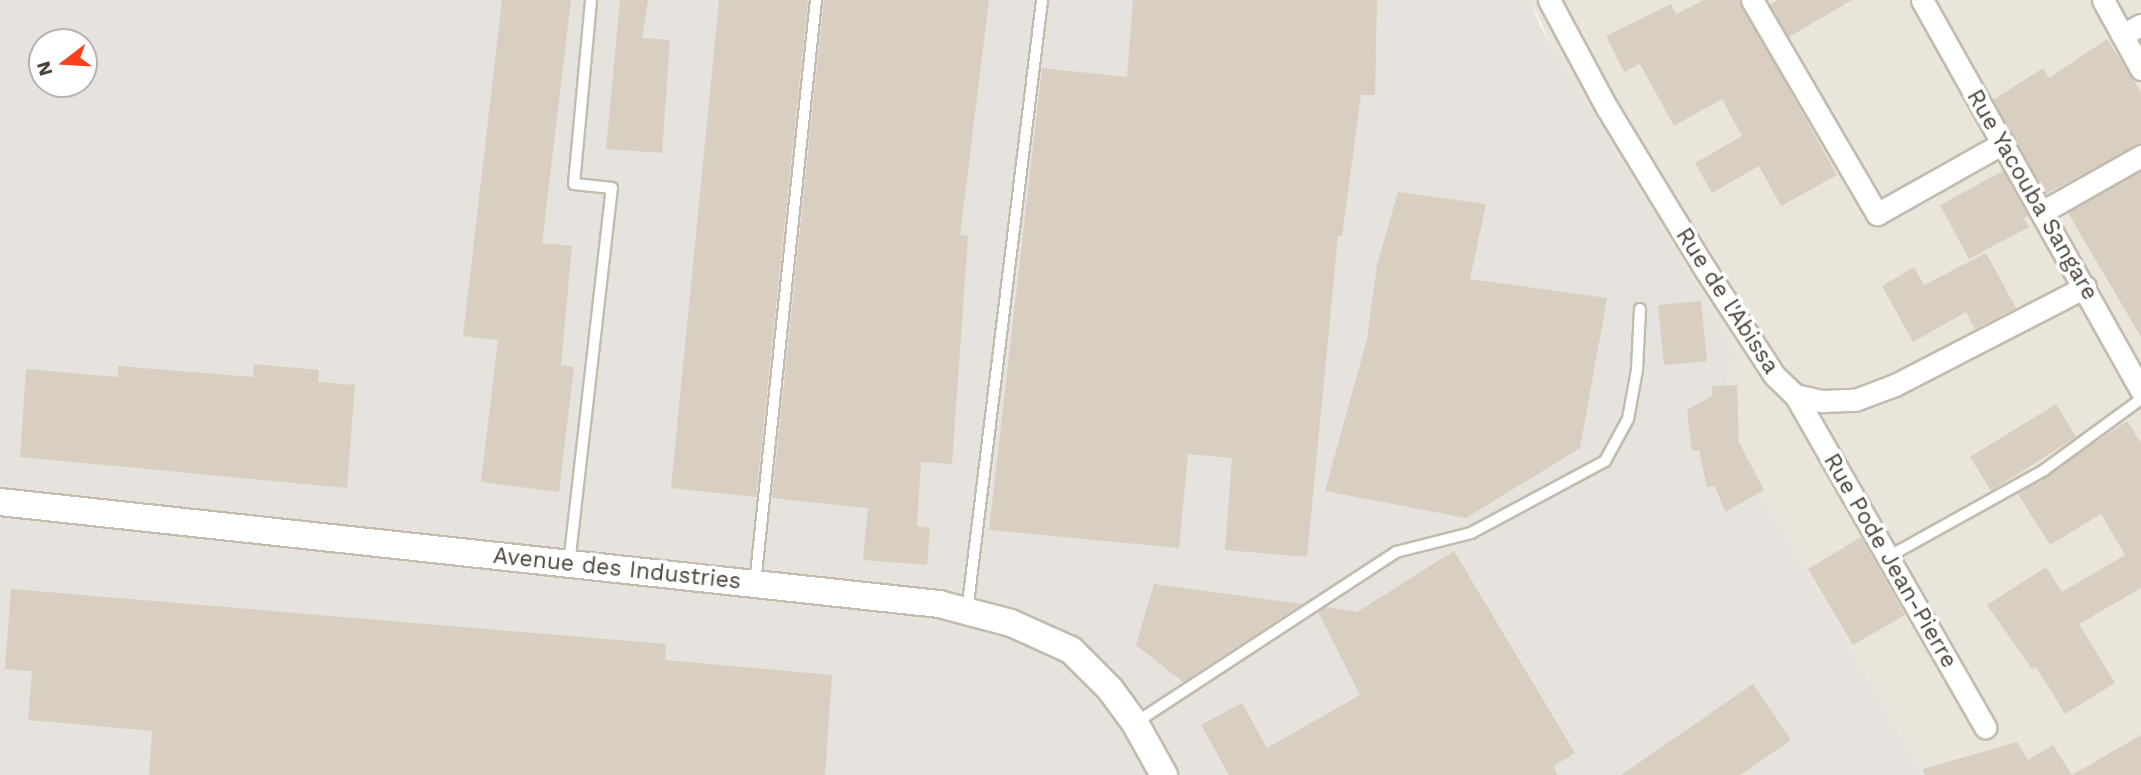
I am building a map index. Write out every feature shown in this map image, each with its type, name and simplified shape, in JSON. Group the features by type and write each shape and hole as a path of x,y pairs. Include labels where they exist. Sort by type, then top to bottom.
{"street":[{"name":"Rue de l'Abissa","path":"1549,0 1607,108 1705,269 1774,375 1795,395 1822,401 1855,400 2085,287"},
{"path":"1752,0 1877,214 2003,143"},
{"name":"Rue Yacouba Sangare","path":"1922,0 2141,390"},
{"path":"2103,0 2132,30 2141,69"},
{"path":"2042,212 2141,156"},
{"name":"Rue Pode Jean-Pierre","path":"1795,395 1985,727"},
{"name":"Avenue des Industries","path":"0,502 939,604 1011,623 1071,650 1110,689 1135,723 1164,775"}],"lane":[{"path":"569,564 612,188 574,184 591,0"},
{"path":"755,584 816,0"},
{"path":"967,612 1042,0"},
{"path":"1135,723 1396,552 1471,533 1605,461 1628,419 1637,370 1640,309"},
{"path":"1888,557 2044,470 2141,399"}],"shaded area":[{"path":"0,0 1531,0 1539,25 1737,353 1714,410 1924,775 0,775"},
{"path":"1531,0 2141,0 2141,775 1924,775 1714,410"}],"building":[{"path":"502,0 571,0 542,243 572,246 561,365 574,367 559,492 481,482 498,340 463,336"},
{"path":"620,0 648,0 642,38 670,40 662,153 606,149"},
{"path":"719,0 808,0 756,497 671,488"},
{"path":"824,0 989,0 960,235 968,236 952,464 921,462 917,526 930,528 927,565 863,560 868,508 772,498"},
{"path":"1133,0 1377,0 1375,95 1361,95 1342,236 1338,236 1307,557 1225,550 1232,458 1188,454 1179,548 989,530 1042,68 1127,77"},
{"path":"1704,0 1739,0 1837,175 1781,206 1759,166 1712,193 1695,163 1742,136 1722,99 1674,126 1640,64 1624,72 1606,36 1671,4 1676,14"},
{"path":"1778,0 1852,0 1789,37 1770,5"},
{"path":"2107,39 2141,92 2141,143 2046,194 1993,100 2043,68 2049,78"},
{"path":"2003,171 2028,216 2024,218 2029,227 1969,259 1940,205"},
{"path":"2141,171 2141,337 2068,213"},
{"path":"1398,192 1486,204 1470,279 1607,298 1580,448 1466,518 1325,491 1367,339 1377,265"},
{"path":"1986,253 2016,308 1975,329 1966,312 1913,342 1882,286 1914,267 1924,285"},
{"path":"1701,301 1707,361 1664,365 1658,305"},
{"path":"254,364 319,370 318,382 355,385 347,488 20,457 26,369 118,377 118,366 253,377"},
{"path":"1737,385 1739,442 1764,490 1725,512 1715,486 1707,487 1699,450 1692,451 1687,410 1712,396 1712,386"},
{"path":"2056,404 2076,437 1991,491 1970,457"},
{"path":"2127,421 2141,443 2141,588 2079,624 2115,683 2065,714 2036,667 2032,669 1987,605 2046,567 2062,592 2125,555 2101,514 2050,545 2018,494"},
{"path":"1861,537 1905,615 1853,645 1808,569"},
{"path":"1454,551 1575,753 1553,766 1558,775 1229,775 1201,725 1242,703 1267,748 1360,695 1318,612 1326,607 1357,612"},
{"path":"1154,584 1302,604 1183,682 1136,645"},
{"path":"11,589 666,644 665,660 832,675 825,775 149,775 152,731 28,720 32,671 5,669"},
{"path":"1753,684 1791,740 1740,775 1621,775"},
{"path":"2141,735 2141,775 2072,775"},
{"path":"2017,742 2028,760 2053,745 2072,775 1924,775 1923,769"}]}
